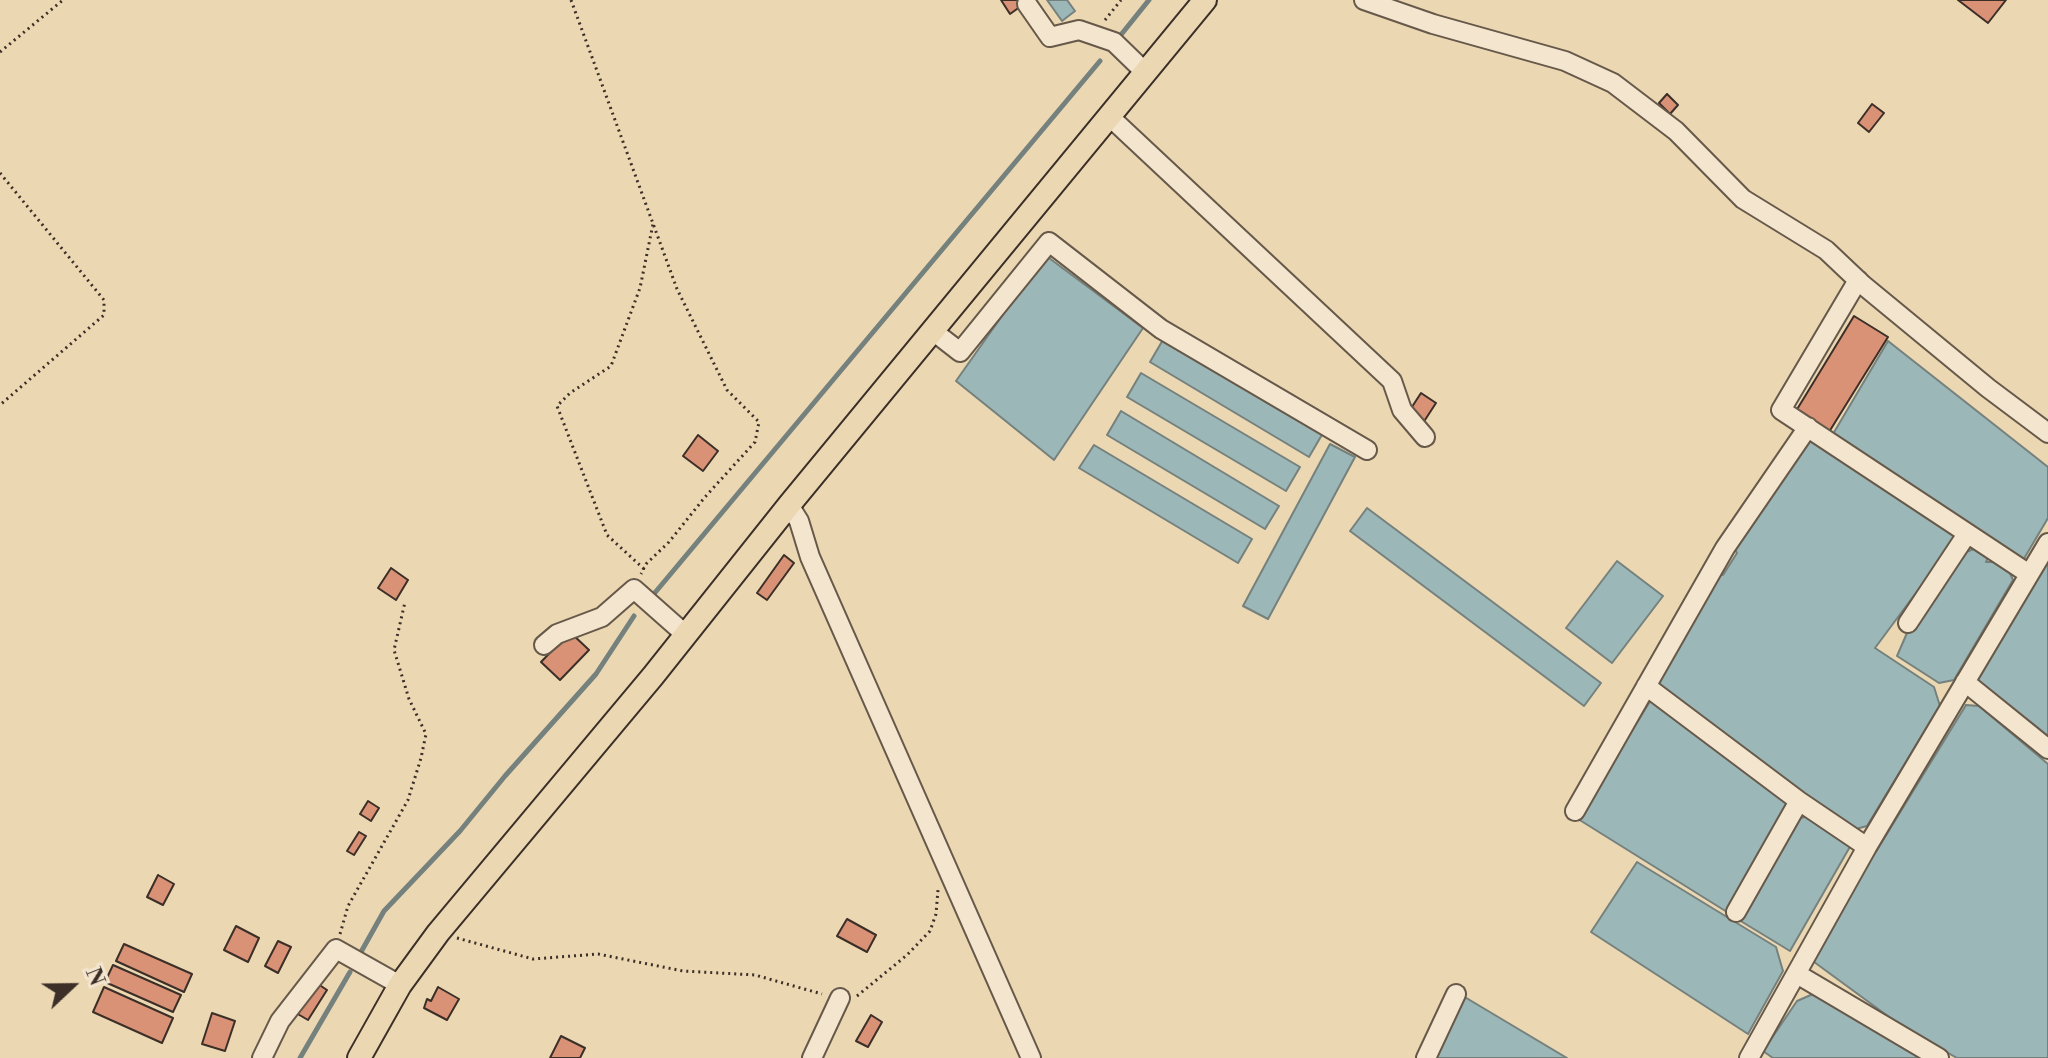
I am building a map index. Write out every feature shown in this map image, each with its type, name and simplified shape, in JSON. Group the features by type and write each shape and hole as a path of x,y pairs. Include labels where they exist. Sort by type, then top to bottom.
{"main road":[{"path":"359,1058 400,985 438,933 1205,0"}],"street":[{"path":"1364,0 1433,24 1565,61 1613,83 1676,131 1743,199 1826,250 1858,280 2046,428"},
{"path":"1027,4 1050,37 1079,30 1114,42 1146,73"},
{"path":"1110,117 1392,381 1402,410 1425,437"},
{"path":"933,331 960,352 1049,242 1161,329 1367,450"},
{"path":"1858,280 1781,410 2029,574"},
{"path":"1575,811 1725,548 1808,427"},
{"path":"789,505 799,521 816,572 1031,1058"},
{"path":"1908,623 1967,534"},
{"path":"1749,1058 1867,847 2048,543"},
{"path":"544,645 557,634 602,617 634,589 686,635"},
{"path":"1965,682 2048,749"},
{"path":"1646,686 1799,801 1867,847"},
{"path":"1736,912 1799,801"},
{"path":"262,1058 280,1021 336,949 400,985"},
{"path":"1797,974 1939,1058"},
{"path":"1426,1058 1456,994"},
{"path":"812,1058 840,998"}],"path":[{"path":"0,52 63,0"},
{"path":"571,0 677,289 727,390 759,422 755,442 644,569 634,589"},
{"path":"1092,35 1121,0"},
{"path":"0,173 104,300 104,315 0,405"},
{"path":"644,569 607,535 557,406 570,393 611,366 640,288 653,222"},
{"path":"336,949 348,906 408,800 426,734 409,699 394,650 405,602"},
{"path":"438,933 533,959 598,954 683,971 755,975 840,998 858,996 907,955 930,931 936,914 938,885 946,869"}],"water":[{"path":"1047,0 1067,0 1075,11 1062,21"},
{"path":"1045,255 1143,328 1054,460 956,381"},
{"path":"1164,338 1323,433 1309,457 1150,362"},
{"path":"1888,341 2048,467 2048,518 2022,562 1833,434"},
{"path":"1141,373 1300,467 1286,491 1127,397"},
{"path":"1121,411 1279,506 1265,529 1107,435"},
{"path":"1810,436 1959,535 1875,648 1934,687 1940,706 1867,826 1852,830 1654,685 1718,574 1723,575 1737,553 1733,546"},
{"path":"1330,444 1355,457 1268,619 1243,606"},
{"path":"1094,445 1252,539 1238,563 1079,468"},
{"path":"1367,508 1601,683 1584,706 1350,531"},
{"path":"1976,548 1989,556 1986,562 2005,562 2013,580 1954,680 1939,683 1897,656 1907,633 1959,555"},
{"path":"2048,556 2048,740 1974,680"},
{"path":"1617,561 1663,596 1612,663 1566,628"},
{"path":"1652,698 1790,799 1727,912 1578,819"},
{"path":"1966,705 1979,706 2048,764 2048,1058 1957,1058 1900,1025 1810,959"},
{"path":"1812,815 1851,845 1790,951 1739,920 1797,819"},
{"path":"1637,862 1776,947 1783,971 1748,1034 1591,932"},
{"path":"1813,994 1925,1058 1773,1058 1763,1051 1797,1001"},
{"path":"1463,996 1567,1058 1435,1058"}],"building":[{"path":"1001,0 1022,0 1024,4 1010,14"},
{"path":"1958,0 2006,0 1988,23"},
{"path":"1667,94 1678,105 1670,114 1659,103"},
{"path":"1872,104 1884,113 1869,132 1858,123"},
{"path":"1854,316 1888,337 1829,432 1796,411"},
{"path":"1421,393 1436,403 1423,423 1408,413"},
{"path":"698,435 718,451 703,471 683,456"},
{"path":"784,555 794,563 767,600 757,593"},
{"path":"391,568 408,580 396,600 378,588"},
{"path":"570,632 589,650 560,680 541,662"},
{"path":"368,801 379,808 371,821 360,814"},
{"path":"359,832 366,836 354,855 347,851"},
{"path":"158,875 174,884 163,905 147,897"},
{"path":"847,919 876,935 867,952 837,936"},
{"path":"236,926 259,938 248,962 224,950"},
{"path":"278,941 291,947 278,973 265,966"},
{"path":"124,944 192,974 184,992 116,961"},
{"path":"113,965 181,995 173,1012 105,982"},
{"path":"315,982 327,990 308,1020 296,1013"},
{"path":"104,987 173,1018 162,1043 93,1012"},
{"path":"438,987 459,999 447,1020 424,1008 427,999 431,1001"},
{"path":"212,1013 235,1021 225,1051 202,1044"},
{"path":"871,1015 882,1022 868,1047 856,1041"},
{"path":"561,1036 585,1048 580,1058 550,1058"}],"waterway":[{"path":"1120,36 1149,0"},
{"path":"653,595 1100,61"},
{"path":"361,952 384,911 460,831 596,674 634,616"},
{"path":"300,1058 350,972"}]}
